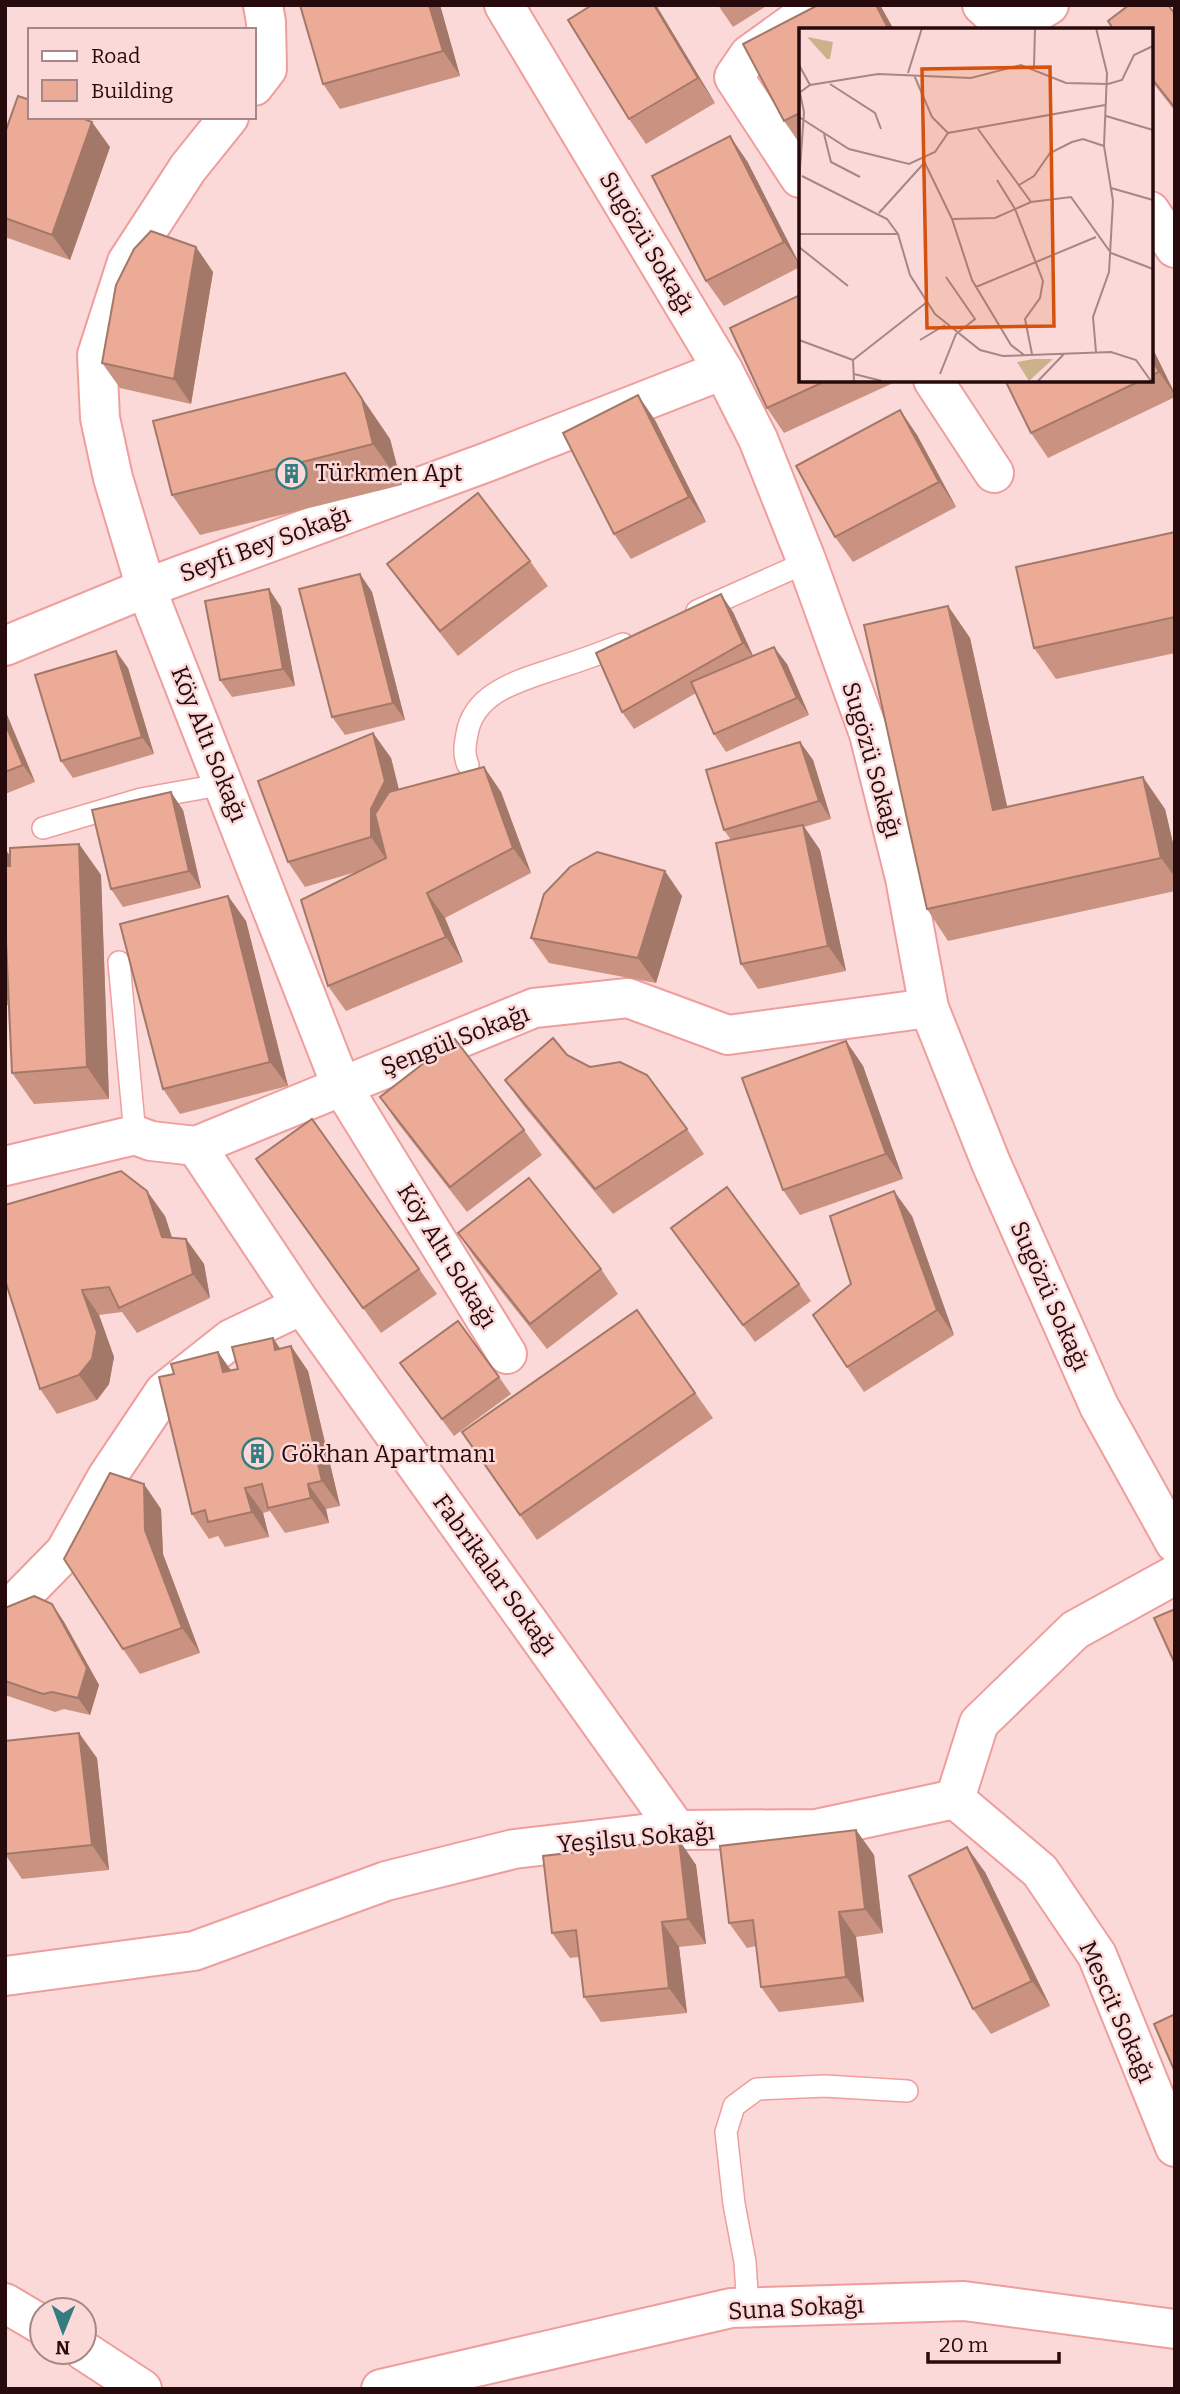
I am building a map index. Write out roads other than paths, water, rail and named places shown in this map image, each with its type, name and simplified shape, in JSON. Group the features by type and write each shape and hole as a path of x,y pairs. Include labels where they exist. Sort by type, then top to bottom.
{"street":[{"path":"256,83 267,69 263,5"},
{"name":"Sugözü Sokağı","path":"504,5 723,370 758,439 807,562 869,734 905,878 929,1008 991,1163 1099,1406 1174,1538"},
{"path":"799,176 734,77 750,55 818,5"},
{"path":"982,5 1009,28"},
{"path":"1012,28 1049,5"},
{"name":"Köy Altı Sokağı","path":"227,119 188,168 127,262 97,355 100,418 113,478 146,589 225,784 341,1085 507,1354"},
{"path":"1152,214 1174,245"},
{"name":"Seyfi Bey Sokağı","path":"5,646 146,589 490,461 723,370"},
{"path":"934,382 994,473"},
{"name":"Şengül Sokağı","path":"196,1146 534,1008 628,998 728,1035 929,1008"},
{"path":"5,1166 135,1135 150,1141 196,1146"},
{"name":"Fabrikalar Sokağı","path":"196,1146 302,1305 677,1830"},
{"path":"5,1608 14,1604 65,1552 107,1477 164,1392 231,1339 302,1305"},
{"path":"956,1799 979,1723 1075,1630 1175,1575"},
{"name":"Yeşilsu Sokağı","path":"5,1976 194,1951 386,1881 514,1849 677,1830 816,1829 956,1799"},
{"name":"Mescit Sokağı","path":"956,1799 1040,1871 1097,1955 1175,2147"},
{"name":"Suna Sokağı","path":"381,2389 423,2384 730,2308 964,2301 1175,2329"},
{"path":"5,2303 28,2317"},
{"path":"98,2360 142,2389"}],"lane":[{"path":"682,617 807,562"},
{"path":"468,765 464,749 468,728 471,719 487,699 515,681 583,659 645,634"},
{"path":"43,828 141,799 225,784"},
{"path":"119,962 135,1135"},
{"path":"748,2308 745,2262 734,2204 726,2132 734,2106 757,2090 793,2086 907,2091"}],"place":[{"name":"Türkmen Apt","path":"292,473"},
{"name":"Gökhan Apartmanı","path":"258,1454"}]}
